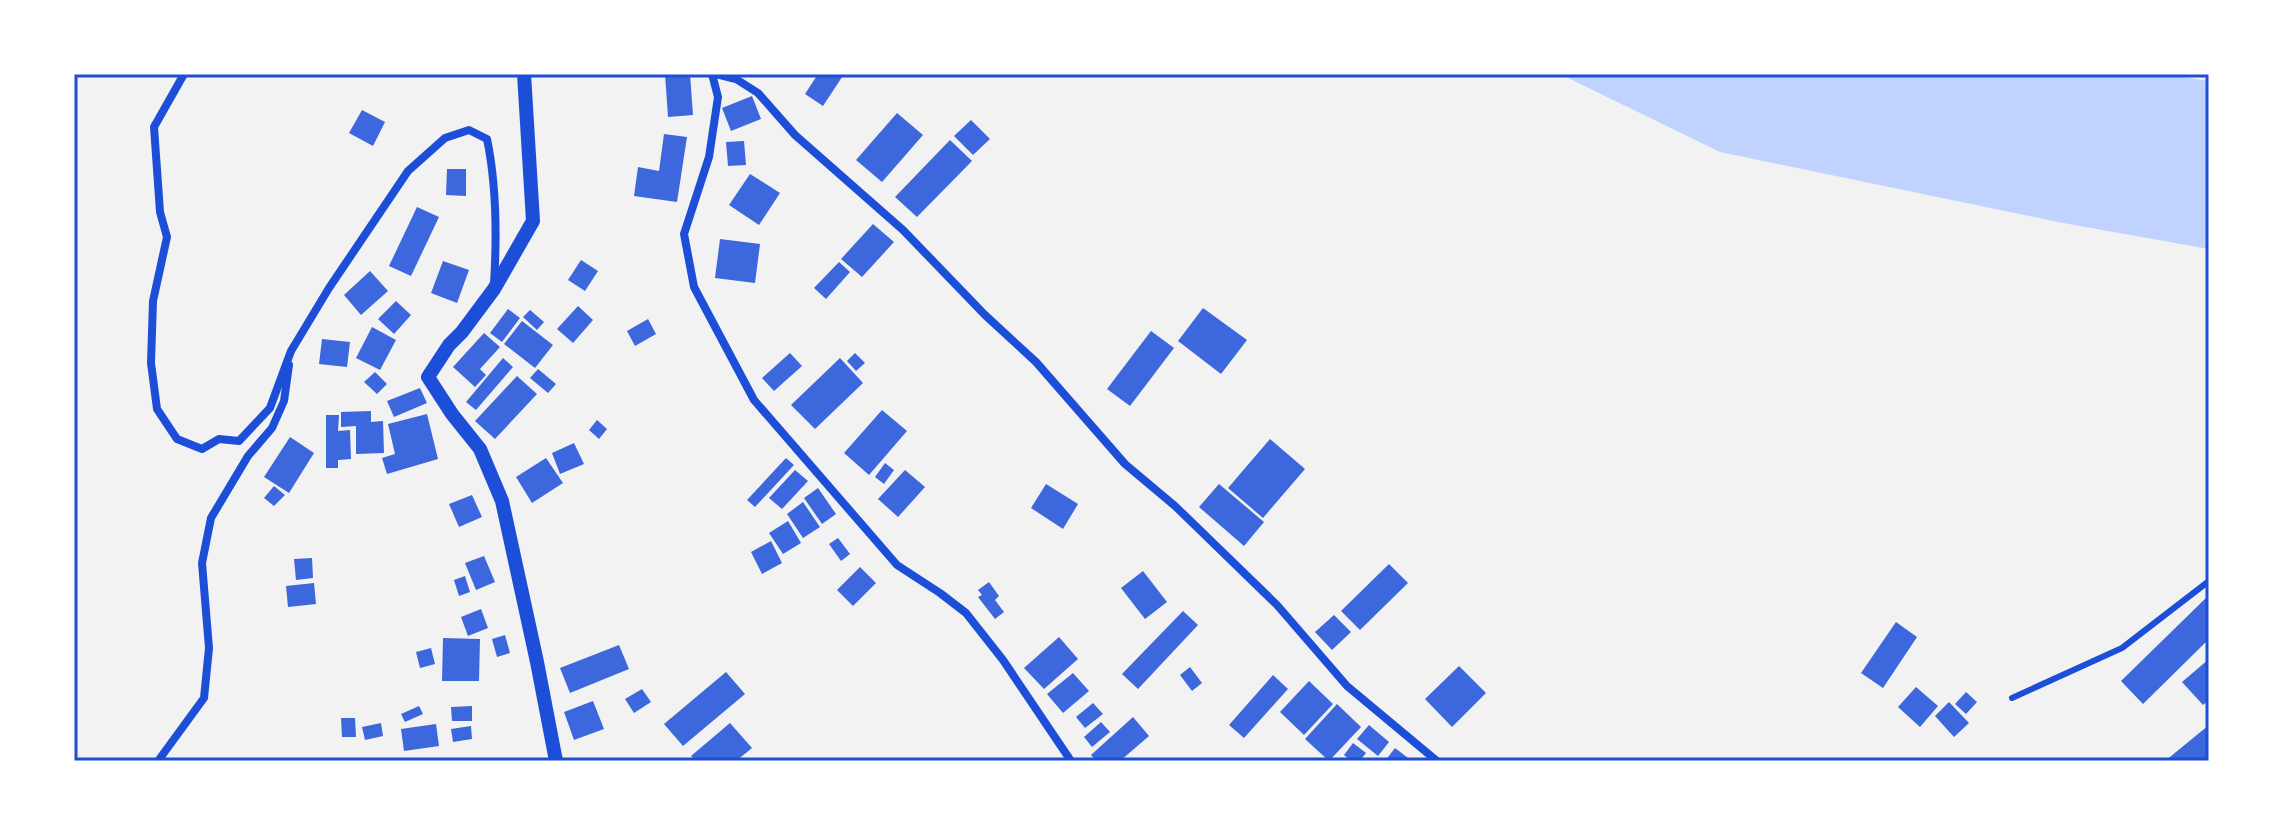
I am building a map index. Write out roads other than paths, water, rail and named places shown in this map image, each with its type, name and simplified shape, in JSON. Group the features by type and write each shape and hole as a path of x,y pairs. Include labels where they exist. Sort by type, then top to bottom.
{"street":[{"path":"184,74 154,127 160,212 167,237 153,301 151,363 157,409 177,439 202,449 219,439 239,441 270,408 291,351 329,288 408,171 445,138 469,130 487,139 493,168 497,236 494,289"},
{"path":"524,74 533,221 494,289 449,345 428,377 480,449 502,501 556,761"},
{"path":"1071,761 1003,660 966,613 897,565 754,400 694,287 684,234 709,157 718,97 714,74 736,79 758,93 795,135 903,230 985,315 1036,362 1125,464 1175,506 1277,605 1347,686 1437,761"},
{"path":"158,761 204,698 209,648 202,563 211,518 248,456 272,428 284,401 291,351"}],"lane":[{"path":"2012,698 2122,648 2209,581"}],"water":[{"path":"1560,74 2163,74 2209,81 2209,249 2063,223 1720,152"}]}
